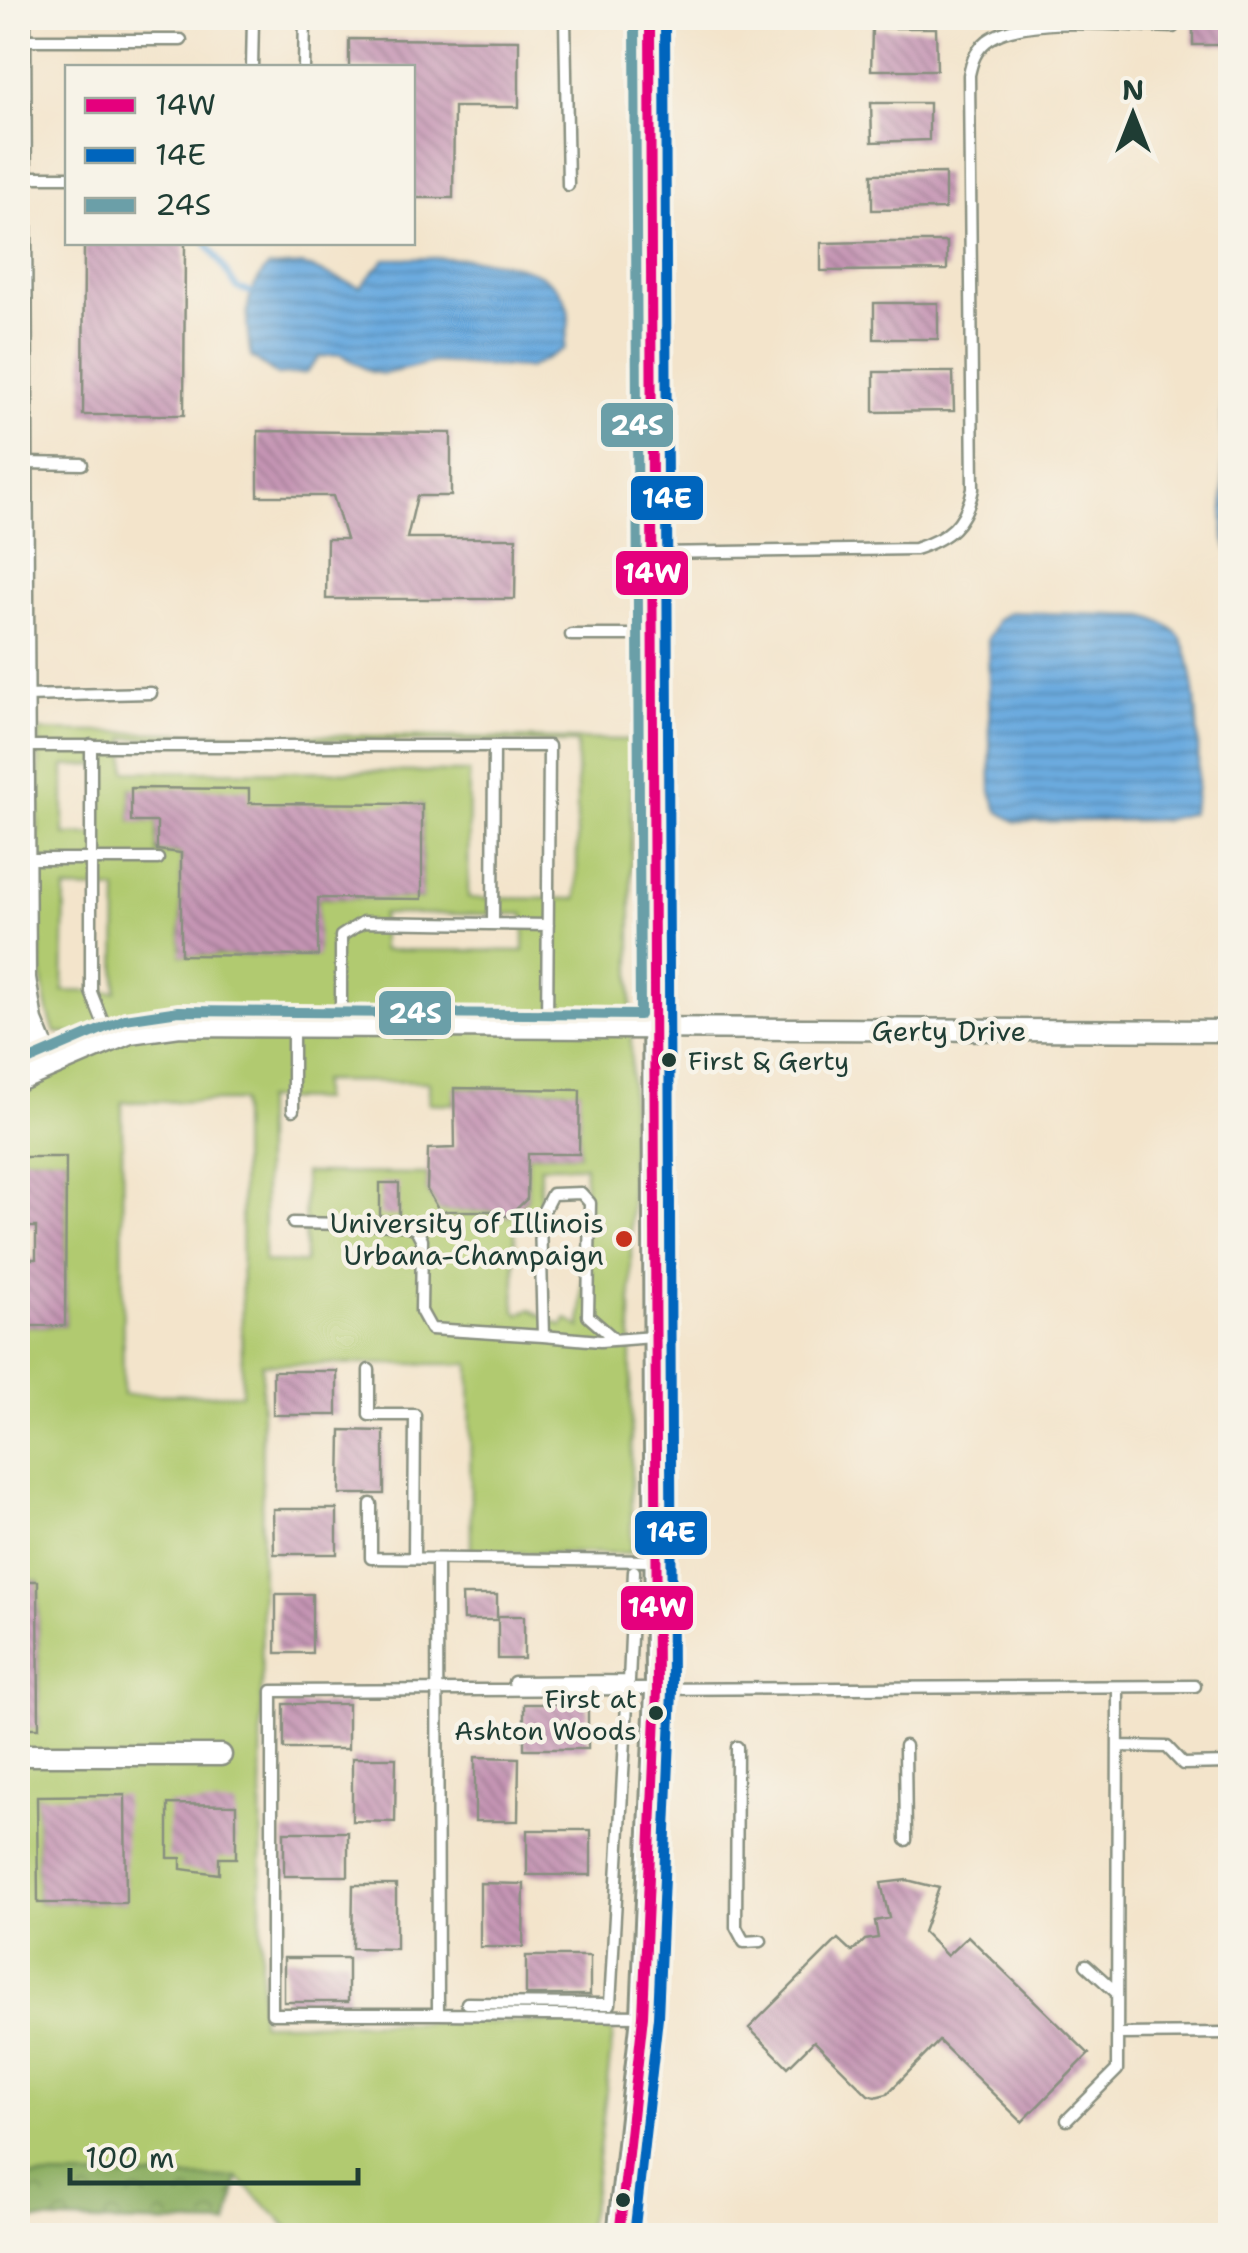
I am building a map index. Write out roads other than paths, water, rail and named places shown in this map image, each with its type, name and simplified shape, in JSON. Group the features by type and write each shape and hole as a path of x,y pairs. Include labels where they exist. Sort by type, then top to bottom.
{"street":[{"path":"20,18 24,696 21,859 26,998 52,1067"},
{"path":"618,2236 643,2016 657,1691 650,18"},
{"name":"Gerty Drive","path":"18,1081 110,1040 180,1026 1230,1030"},
{"path":"18,1755 221,1754"}],"lane":[{"path":"252,65 253,18"},
{"path":"304,65 305,18"},
{"path":"565,18 568,185"},
{"path":"653,553 915,549 942,540 959,527 973,490 969,75 974,54 989,39 1012,30 1049,25 1173,27"},
{"path":"20,40 181,40"},
{"path":"19,177 65,177"},
{"path":"22,463 82,464"},
{"path":"571,636 652,634"},
{"path":"24,696 151,693"},
{"path":"91,745 90,992 110,1040"},
{"path":"24,746 549,746 547,1030"},
{"path":"494,746 494,924"},
{"path":"21,859 158,860"},
{"path":"341,1028 341,936 362,922 548,925"},
{"path":"293,1027 293,1110"},
{"path":"543,1336 540,1218 552,1194 566,1191 581,1193 590,1203 588,1316 612,1337"},
{"path":"293,1223 404,1225 416,1230 422,1240 422,1311 432,1329 600,1341 612,1337 653,1337"},
{"path":"369,1370 368,1414 415,1415 414,1558"},
{"path":"371,1504 371,1558 656,1561"},
{"path":"437,1559 438,2014"},
{"path":"514,1682 629,1682 634,1571"},
{"path":"643,2016 272,2014 272,1691 1195,1686"},
{"path":"1067,2120 1117,2070 1118,1687"},
{"path":"467,2003 610,2004 627,1704"},
{"path":"905,1746 906,1840"},
{"path":"1118,1746 1167,1747 1183,1764 1230,1763"},
{"path":"737,1747 736,1927 744,1942 760,1941"},
{"path":"1086,1964 1117,1993"},
{"path":"1117,2034 1230,2033"}],"water":[{"path":"385,259 494,262 546,278 562,295 569,318 564,349 529,368 434,362 384,374 371,372 340,354 320,357 306,373 277,375 251,357 248,309 254,288 268,267 303,265 360,287"},
{"path":"1230,352 1230,556 1224,535 1222,368"},
{"path":"1009,612 1145,616 1176,632 1188,657 1195,701 1198,778 1191,813 1165,820 1016,822 998,811 991,792 988,639 998,619"}],"waterway":[{"path":"208,245 237,288 250,292"}],"place":[{"name":"First & Gerty","path":"669,1060"},
{"name":"University of Illinois Urbana-Champaign","path":"624,1239"},
{"name":"First at Ashton Woods","path":"656,1713"}]}
